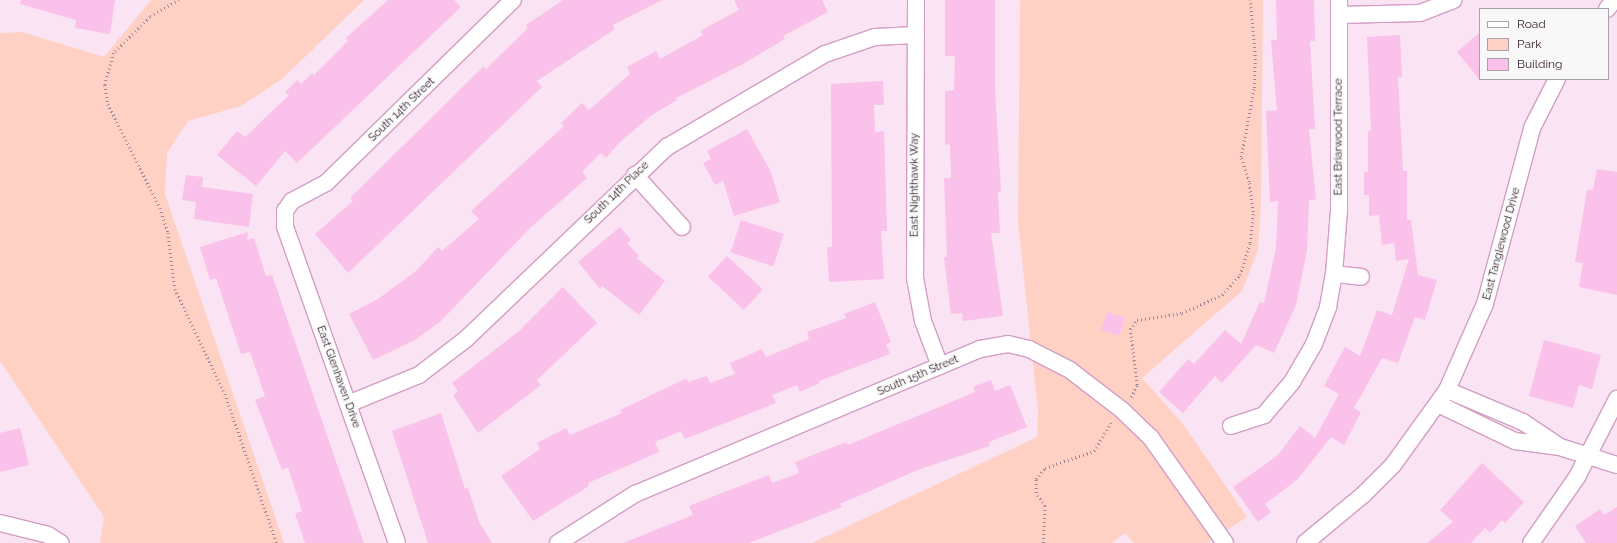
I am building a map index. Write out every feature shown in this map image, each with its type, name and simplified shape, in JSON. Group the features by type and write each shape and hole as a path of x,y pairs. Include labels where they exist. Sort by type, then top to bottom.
{"street":[{"name":"South 14th Street","path":"285,211 292,201 327,182 513,0"},
{"name":"East Nighthawk Way","path":"916,0 915,278 923,321 940,366"},
{"path":"1608,8 1614,0"},
{"path":"1339,8 1420,13 1449,3"},
{"name":"East Briarwood Terrace","path":"1231,426 1264,414 1292,382 1314,344 1328,307 1334,274 1339,211 1339,8"},
{"name":"South 14th Place","path":"348,404 419,375 455,348 635,175 667,147 825,54 876,37 916,35"},
{"name":"East Tanglewood Drive","path":"1305,543 1363,495 1392,465 1447,390 1485,304 1493,280 1532,128 1556,80"},
{"path":"635,175 682,227"},
{"name":"East Glenhaven Drive","path":"285,211 285,226 397,543"},
{"path":"1334,274 1361,277"},
{"name":"South 15th Street","path":"558,543 635,494 980,349 1008,344 1029,350 1070,370 1122,410 1151,438 1225,543"},
{"path":"1447,390 1523,422 1560,448"},
{"path":"1531,543 1558,507 1589,456 1617,399"},
{"path":"1438,404 1515,441 1560,448 1617,465"},
{"path":"1500,434 1507,416"},
{"path":"0,523 48,535 61,543"}],"path":[{"path":"179,0 150,17 114,53 105,85 108,104 160,208 168,233 175,289 225,394 277,543"},
{"path":"1043,543 1045,506 1036,493 1036,479 1045,468 1094,451 1122,410 1138,384 1130,329 1137,320 1182,313 1222,295 1240,275 1250,243 1253,212 1249,182 1241,157 1254,88 1255,56 1250,0"}],"green space":[{"path":"151,0 364,0 282,79 241,106 188,121 167,153 165,194 284,543 100,543 104,517 0,361 0,33 22,32 104,57"},
{"path":"1020,0 1263,0 1261,204 1258,250 1242,291 1142,378 1183,424 1247,517 1207,543 1134,543 1125,533 1112,543 812,543 1037,437 1038,411 1018,222"}],"building":[{"path":"21,0 115,0 110,34 75,28 76,20 20,4"},
{"path":"388,0 454,0 461,7 297,163 285,151 256,186 217,155 237,131 245,137 289,95 285,92 297,80 301,84 312,73 314,75 348,41 346,38"},
{"path":"563,0 662,0 613,25 615,29 537,81 542,87 348,273 315,234 353,201 350,198 484,66 486,69 528,28 526,25"},
{"path":"734,0 822,0 828,12 783,36 785,39 743,64 676,98 677,100 652,115 620,142 606,158 601,153 582,172 587,178 531,227 441,321 415,340 373,360 349,314 378,299 416,271 438,247 442,251 479,219 471,211 564,126 561,123 582,103 589,110 630,74 627,67 656,51 660,59 703,35 700,31 739,10"},
{"path":"945,0 995,0 995,89 1001,192 998,192 1000,233 991,233 1003,316 963,321 962,313 951,314 944,257 947,257 944,178 951,178 950,144 945,145 945,91 954,90 955,56 945,56"},
{"path":"1276,0 1314,0 1315,41 1310,41 1315,129 1309,129 1316,200 1309,200 1307,250 1296,305 1274,353 1256,345 1222,383 1215,376 1183,413 1159,392 1188,359 1194,364 1225,330 1241,344 1260,302 1264,303 1276,248 1278,201 1270,202 1266,111 1277,110 1271,40 1277,40"},
{"path":"1479,33 1479,79 1457,52"},
{"path":"1400,35 1402,77 1398,77 1403,171 1407,171 1407,220 1411,220 1418,275 1437,280 1425,320 1415,317 1398,363 1382,358 1354,408 1361,412 1344,445 1331,437 1298,479 1265,504 1271,512 1258,522 1233,487 1277,456 1300,426 1315,438 1339,394 1324,386 1345,347 1360,356 1377,310 1392,315 1409,259 1396,261 1394,243 1382,245 1379,215 1369,216 1369,195 1364,195 1364,172 1368,172 1368,131 1371,131 1367,37"},
{"path":"883,81 884,105 874,105 875,132 884,131 887,231 881,231 884,279 829,282 827,247 832,247 831,84"},
{"path":"747,129 770,170 780,202 734,216 723,181 715,185 703,163 711,159 707,151"},
{"path":"1597,169 1617,172 1617,295 1579,287 1583,263 1575,262 1587,190 1593,190"},
{"path":"186,175 203,177 202,187 253,194 249,227 194,219 196,202 182,200"},
{"path":"741,220 784,234 773,266 730,252"},
{"path":"620,227 631,240 627,243 639,256 636,258 665,281 639,315 602,286 600,289 578,262"},
{"path":"248,232 247,240 254,238 266,276 272,275 364,543 305,543 295,514 302,511 288,467 282,470 255,400 265,396 250,352 241,354 216,278 210,280 200,247"},
{"path":"727,256 763,289 744,310 708,276"},
{"path":"563,287 597,323 537,380 541,385 478,433 453,395 458,391 452,383 519,331"},
{"path":"875,302 891,342 886,344 890,354 819,381 820,383 800,392 797,385 772,395 776,403 685,439 681,431 655,442 659,452 588,483 589,486 533,521 501,476 540,449 537,443 566,428 570,435 622,413 620,410 687,378 688,382 707,376 710,383 735,374 730,363 762,349 766,357 809,339 807,332 846,318 844,314"},
{"path":"1107,312 1125,318 1119,336 1101,330"},
{"path":"1544,340 1601,355 1592,389 1579,385 1573,408 1529,396"},
{"path":"991,380 995,391 1010,385 1027,427 989,442 990,446 920,469 840,504 842,507 749,543 623,543 693,515 689,506 769,475 772,483 799,473 795,462 846,442 848,445 975,392 973,387"},
{"path":"441,413 465,489 468,488 479,522 492,543 428,543 392,431"},
{"path":"20,428 29,465 0,472 0,433"},
{"path":"1482,463 1524,502 1505,523 1502,520 1490,533 1485,528 1471,543 1427,543 1453,522 1440,510"},
{"path":"1617,507 1617,543 1586,543 1575,526 1600,509 1604,515"}]}
